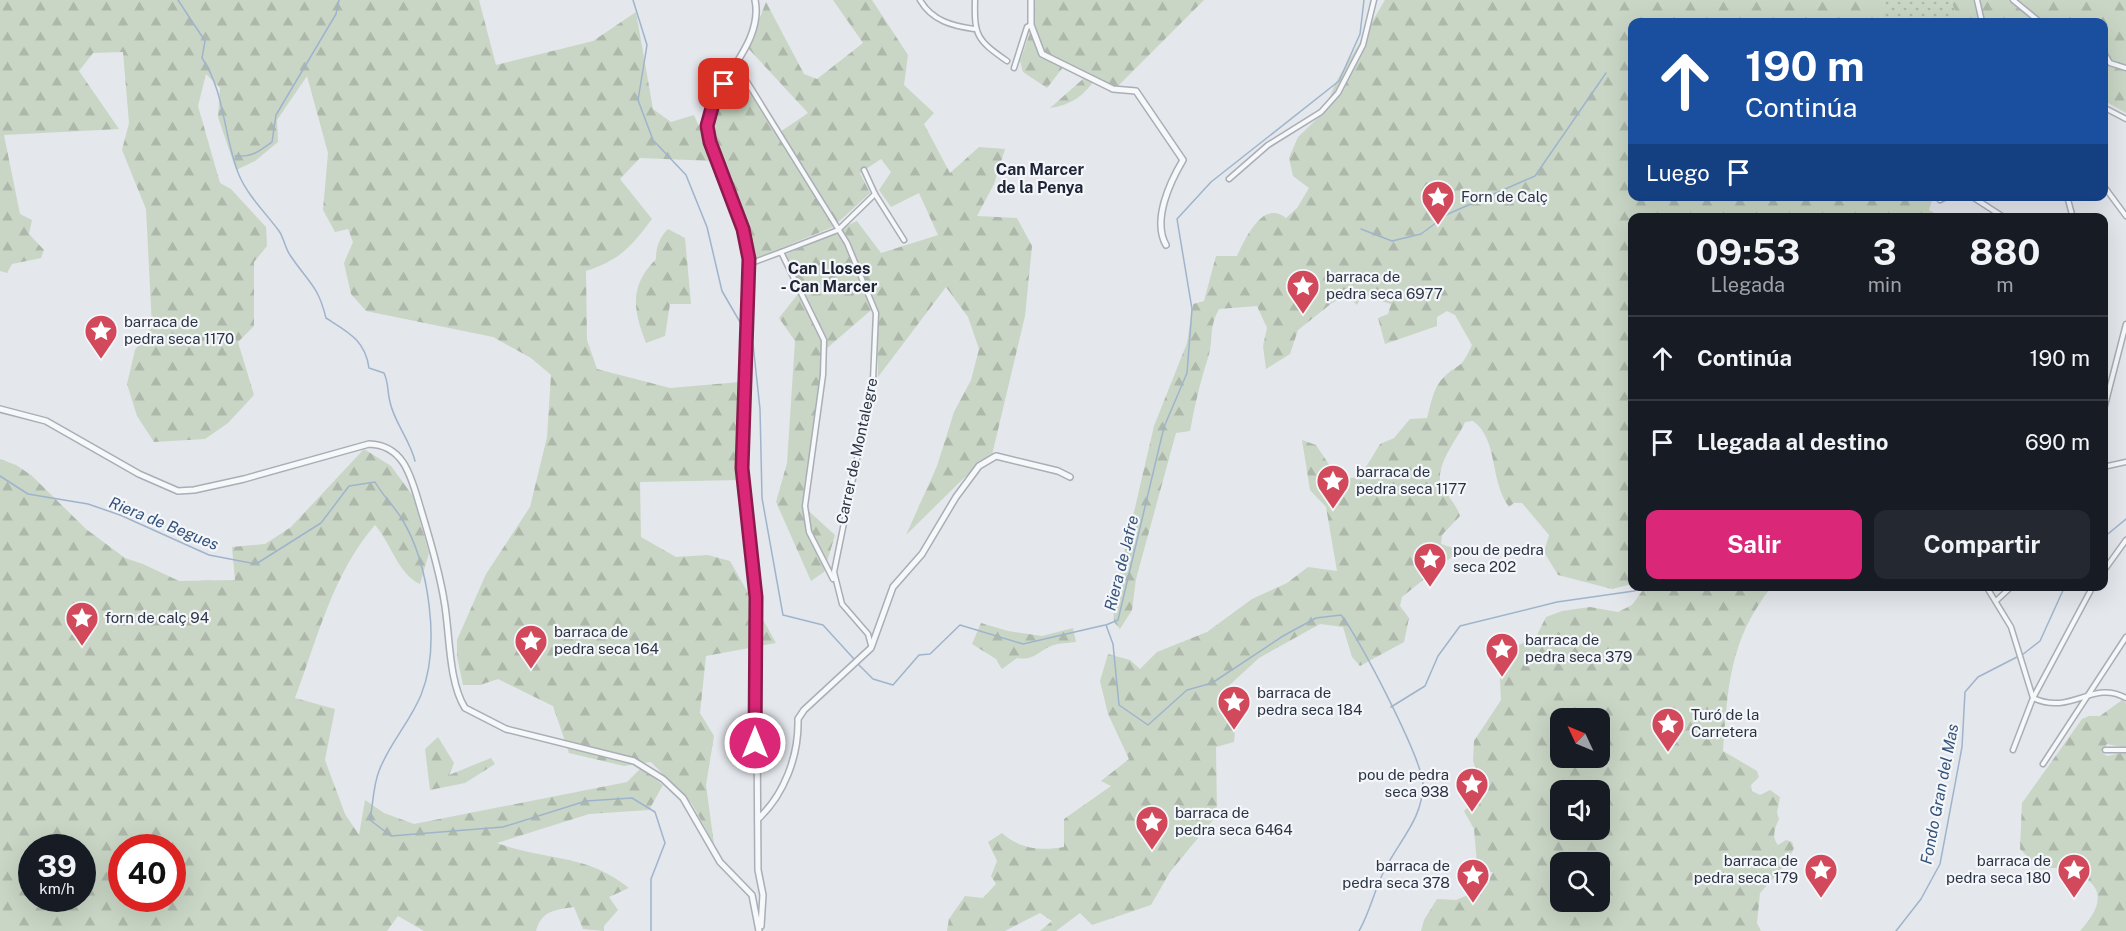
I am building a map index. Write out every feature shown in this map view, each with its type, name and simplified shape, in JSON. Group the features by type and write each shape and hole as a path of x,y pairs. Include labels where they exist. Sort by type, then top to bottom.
{"street":[{"path":"757,0 754,24 713,104 707,126 710,142 743,229 749,264 742,468 756,597 758,870 763,895 760,931"},
{"path":"920,0 936,18 956,27 974,29"},
{"path":"975,0 974,29 989,49 1007,61"},
{"path":"1031,0 1031,25 1038,51 1045,57 1113,89 1137,91 1182,160 1162,211 1166,245"},
{"path":"1228,179 1268,146 1321,112 1338,93 1363,45 1374,0"},
{"path":"1977,0 1981,18"},
{"path":"2013,0 2035,18"},
{"path":"1014,68 1027,27 1031,25"},
{"path":"2108,60 2110,63 2126,68"},
{"name":"Carrer de Montalegre","path":"735,64 854,256 876,312 873,380 842,521 834,582"},
{"path":"2108,110 2126,119"},
{"path":"864,170 875,194 904,240"},
{"path":"2108,192 2126,216"},
{"path":"749,264 838,230 875,194"},
{"path":"1979,201 1997,213"},
{"path":"781,252 824,340 823,375 805,506 809,532 844,608 868,634 871,648"},
{"path":"2108,394 2126,324"},
{"path":"0,409 46,421 139,474 178,490 194,490 253,477 369,444 384,446 400,456 409,471 436,560 458,694 465,708 506,729 634,761 663,779 683,798 720,862 752,895 760,931"},
{"path":"758,819 772,807 784,787 798,719 871,648 892,587 922,554 956,497 980,466 996,456 1033,467 1058,471 1070,477"},
{"path":"2108,466 2126,462"},
{"path":"2108,565 2126,540"},
{"path":"1989,591 2011,627 2033,698"},
{"path":"1996,601 2007,591"},
{"path":"2013,750 2033,698 2089,591"},
{"path":"2043,764 2124,644 2126,637"},
{"path":"2033,698 2061,705 2105,692 2126,698"},
{"path":"2105,750 2126,750"}],"green space":[{"path":"0,0 479,0 496,65 593,41 636,12 653,109 671,122 694,115 714,161 640,158 620,179 652,219 624,251 608,262 586,271 587,340 597,369 670,388 740,382 741,480 640,482 641,537 676,557 708,555 730,561 776,643 706,656 700,713 714,736 706,785 714,844 692,804 651,762 624,766 569,753 553,706 498,679 480,685 463,685 457,656 457,640 486,574 530,507 547,437 551,375 531,358 493,337 366,311 351,294 344,263 353,242 348,229 335,232 323,210 328,153 307,76 277,120 278,142 255,161 236,170 218,117 220,88 206,74 198,106 220,183 231,189 266,227 267,246 254,262 254,326 238,342 254,395 228,423 205,439 154,442 137,416 127,384 135,350 152,326 146,209 122,150 129,123 123,52 93,53 79,71 119,129 4,135 20,214 32,220 29,234 44,250 41,258 12,264 7,273 0,271"},
{"path":"833,0 872,0 908,55 904,85 934,113 924,124 950,173 979,147 1005,149 994,184 977,216 1017,218 1032,246 1025,316 992,455 964,478 906,535 937,466 954,412 971,380 979,349 968,317 946,287 878,377 877,305 826,349 802,505 835,535 824,572 811,581 776,502 787,463 795,341 779,318 801,290 785,255 857,221 881,253 938,235 919,193 891,207 879,190 891,172 881,159 860,173 870,193 833,227 754,259 743,210 707,125 725,86 737,69 777,134 808,113 748,48 766,2 804,74 817,79 863,43"},
{"path":"1033,0 1204,0 1111,93 1096,78 1076,99 1050,108 1083,79 1064,66 1047,88 1023,72 1020,61 1033,24"},
{"path":"1385,0 1885,0 1880,18 1628,18 1628,201 1932,201 1929,210 1934,213 1628,213 1628,585 1612,589 1558,575 1544,552 1549,535 1522,503 1514,503 1509,507 1499,485 1487,439 1473,421 1465,422 1440,472 1443,488 1460,516 1442,535 1441,544 1453,548 1454,555 1402,597 1400,606 1409,618 1404,642 1360,666 1352,657 1343,627 1320,624 1259,658 1222,692 1235,730 1234,742 1216,747 1217,815 1170,872 1151,905 1092,925 1080,913 1056,931 1040,931 1052,921 1040,913 1005,931 947,931 949,919 965,896 983,898 996,884 991,876 997,861 988,842 1002,833 1023,846 1031,848 1064,847 1064,819 1111,786 1101,781 1129,759 1108,714 1100,681 1108,654 1130,660 1140,669 1157,652 1207,632 1252,599 1287,583 1308,567 1337,571 1326,507 1310,490 1302,440 1316,445 1343,479 1360,477 1380,444 1394,438 1410,419 1427,418 1437,386 1462,362 1472,345 1455,315 1447,311 1437,317 1437,326 1385,344 1378,318 1388,314 1391,304 1362,295 1357,305 1347,295 1332,303 1298,330 1290,354 1266,369 1263,346 1267,328 1257,306 1219,309 1213,322 1210,351 1190,431 1176,433 1136,579 1132,610 1120,629 1114,622 1113,602 1154,426 1187,343 1193,304 1204,301 1216,256 1237,256 1250,231 1262,217 1278,213 1286,218 1297,208 1309,188 1293,176 1289,158 1298,137 1323,113 1336,82"},
{"path":"1885,0 1950,0 1959,18 1880,18"},
{"path":"1950,0 2126,0 2126,113 2108,103 2108,18 1959,18"},
{"path":"668,229 685,238 691,304 670,304 665,336 646,343 638,320 636,299 641,279 656,259 659,243"},
{"path":"364,449 391,466 413,496 429,553 420,584 400,566 375,525 360,544 337,585 295,698 335,709 325,760 345,814 359,835 365,800 384,813 414,824 627,782 641,768 663,785 649,810 589,814 497,843 581,863 613,877 629,888 609,897 618,910 604,926 604,931 583,929 574,907 550,912 542,919 536,931 424,931 398,916 387,931 0,931 0,459 16,465 31,475 86,529 125,558 179,581 235,580 232,547 265,544 291,527"},
{"path":"1642,591 1768,591 1746,627 1733,665 1723,751 1757,771 1759,777 1751,785 1752,791 1760,795 1770,790 1780,797 1777,813 1779,819 1774,836 1778,845 1786,840 1792,842 1794,848 1786,864 1760,893 1757,923 1761,931 1421,931 1424,920 1437,899 1456,900 1485,888 1493,872 1482,872 1477,864 1474,829 1464,811 1482,793 1473,760 1474,741 1501,700 1500,679 1507,658 1519,645 1537,635 1546,617 1562,611 1590,607 1618,612 1632,605"},
{"path":"981,623 1008,631 1042,636 1073,628 1076,642 1054,645 1028,658 1017,658 1002,669 996,659 972,644"},
{"path":"2122,700 2126,703 2126,748 2107,744 2101,752 2107,756 2126,752 2126,931 2080,931 2096,907 2098,900 2095,887 2087,880 2059,869 2040,869 2020,849 2022,803 2082,719 2089,716 2100,716"},
{"path":"438,737 454,763 449,775 491,758 495,764 465,783 430,790 425,749"}],"waterway":[{"path":"178,0 205,41 202,58 216,86 234,160 243,183 279,231 288,252 316,291 326,318 354,338 364,350 369,368 384,373 392,409 415,461"},
{"path":"235,156 251,155 272,142 276,115 336,14 339,0"},
{"path":"633,0 647,45 638,100 653,140 686,175 707,227 722,291 744,329"},
{"name":"Riera de Jafre","path":"1359,931 1384,871 1409,830 1419,808 1423,784 1412,750 1388,698 1341,615 1316,618 1283,636 1212,683 1187,690 1148,725 1119,705 1113,644 1106,625 1118,620 1164,427 1187,373 1192,309 1177,219 1211,182 1339,81 1360,34 1364,0"},
{"path":"1361,229 1392,241 1421,234 1448,214 1535,176 1606,73"},
{"path":"749,338 753,344 760,409 762,498 783,615 823,625 854,659"},
{"name":"Riera de Begues","path":"0,476 28,494 88,504 120,515 209,555 256,564 321,523 349,486 375,482 402,519 411,537 425,582 431,630 427,675 421,695 379,771 370,820 391,836 503,827 586,801 632,798 655,812 665,843 651,879 651,931"},
{"name":"Fondo Gran del Mas","path":"2108,534 2126,519"},
{"path":"1391,707 1425,686 1438,656 1460,626 1557,602 1634,591"},
{"name":"Fondo Gran del Mas","path":"2022,655 2040,641 2063,591"},
{"path":"857,663 873,679 893,685 919,655 930,654 960,625 1023,644 1105,625"},
{"name":"Fondo Gran del Mas","path":"1896,931 1921,899 1940,864 1962,747 1965,692 1978,677 2017,657"}],"place":[{"name":"Forn de Calç","path":"1438,226"},
{"name":"barraca de pedra seca 6977","path":"1303,315"},
{"name":"barraca de pedra seca 1170","path":"101,360"},
{"name":"barraca de pedra seca 1177","path":"1333,510"},
{"name":"pou de pedra seca 202","path":"1430,588"},
{"name":"forn de calç 94","path":"82,647"},
{"name":"barraca de pedra seca 164","path":"531,670"},
{"name":"barraca de pedra seca 379","path":"1502,678"},
{"name":"barraca de pedra seca 184","path":"1234,731"},
{"name":"Turó de la Carretera","path":"1668,753"},
{"name":"pou de pedra seca 938","path":"1472,813"},
{"name":"barraca de pedra seca 6464","path":"1152,851"},
{"name":"barraca de pedra seca 179","path":"1821,899"},
{"name":"barraca de pedra seca 180","path":"2074,899"},
{"name":"barraca de pedra seca 378","path":"1473,904"}],"district":[{"name":"Can Marcer de la Penya","path":"1040,178"},
{"name":"Can Lloses - Can Marcer","path":"829,277"}],"route":[{"path":"724,84 707,118 707,126 710,142 743,229 749,259 749,302 743,380 742,468 753,587 756,597 755,743"}]}
